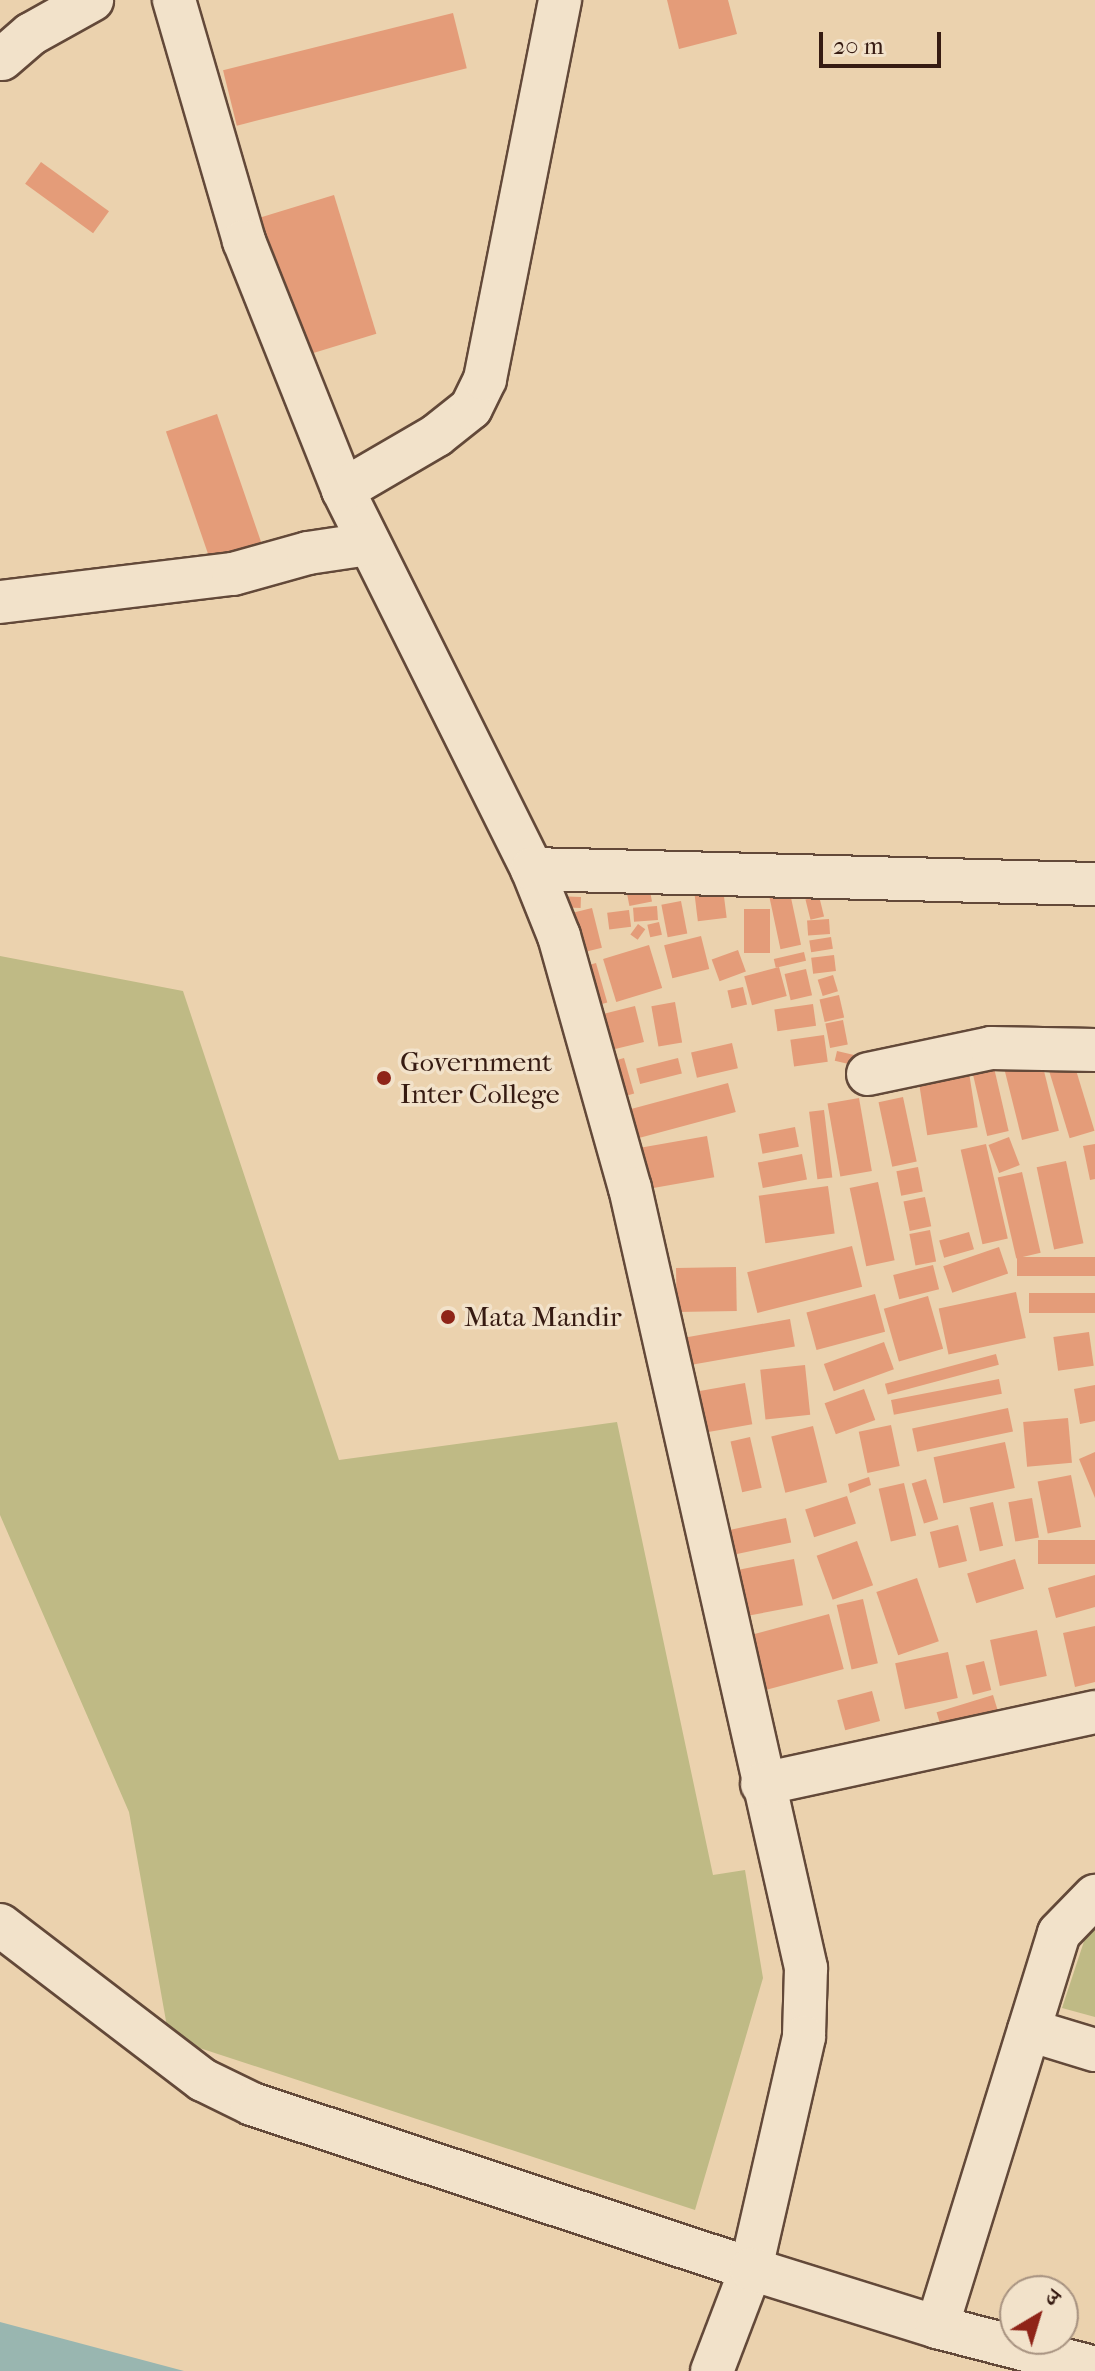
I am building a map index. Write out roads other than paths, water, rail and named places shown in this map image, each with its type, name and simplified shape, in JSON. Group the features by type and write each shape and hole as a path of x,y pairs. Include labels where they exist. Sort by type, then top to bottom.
{"street":[{"path":"1,58 31,34 92,0"},
{"path":"174,0 244,241 343,490 532,869 559,936 609,1103 806,1968 804,2037 751,2269 712,2371"},
{"path":"343,490 437,435 471,408 485,379 560,0"},
{"path":"0,602 233,574 308,553 368,544"},
{"path":"532,869 1095,884"},
{"path":"868,1074 991,1048 1095,1050"},
{"path":"762,1784 1095,1712"},
{"path":"937,2327 1059,1933 1095,1896"},
{"path":"3,1924 224,2092 751,2269 937,2327 1095,2368"},
{"path":"1029,2030 1095,2050"}],"water":[{"path":"0,2322 184,2371 0,2371"}],"place":[{"name":"Government Inter College","path":"384,1078"},
{"name":"Mata Mandir","path":"448,1317"}]}
